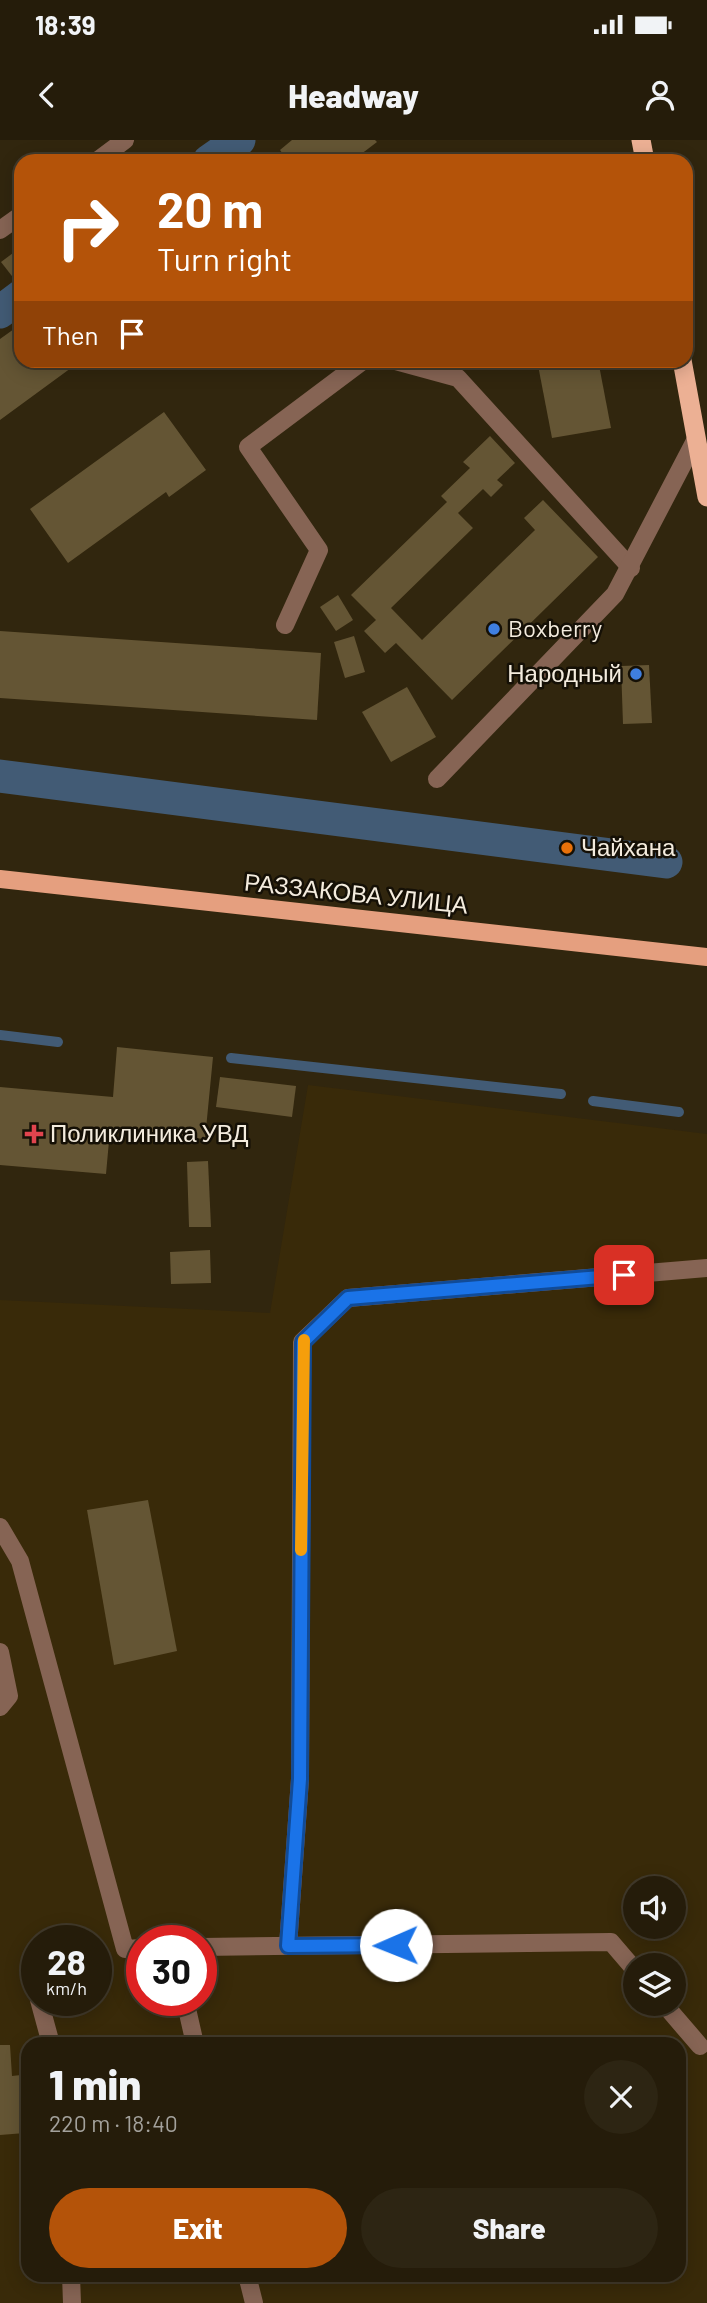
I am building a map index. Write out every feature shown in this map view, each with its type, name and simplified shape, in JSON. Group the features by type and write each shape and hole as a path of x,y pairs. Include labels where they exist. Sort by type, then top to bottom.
{"highway":[{"path":"683,368 707,498"}],"main road":[{"name":"РАЗЗАКОВА УЛИЦА","path":"0,879 707,957"}],"street":[{"path":"106,154 125,140"},
{"path":"285,625 319,550 248,447 353,368"},
{"path":"421,368 458,378 631,568"},
{"path":"437,779 615,594 631,568 696,439"},
{"path":"288,1946 300,1779 303,1342 348,1298 707,1268"},
{"path":"0,1527 20,1561 126,1948"},
{"path":"0,1652 9,1696 0,1707"},
{"path":"217,1947 611,1942 623,1956"},
{"path":"43,2016 49,2037"},
{"path":"189,2016 193,2037"},
{"path":"674,2016 700,2046"},
{"path":"71,2282 72,2303"},
{"path":"249,2282 254,2303"}],"shaded area":[{"path":"308,1085 707,1134 707,2303 0,2303 0,1300 270,1313"}],"building":[{"path":"292,140 377,142 361,154 283,154 280,150"},
{"path":"14,252 14,279 1,262"},
{"path":"14,329 14,368 71,368 0,420 0,339"},
{"path":"539,368 600,368 611,428 552,438"},
{"path":"164,412 206,470 169,497 166,492 68,563 30,509"},
{"path":"490,436 515,463 497,480 503,485 491,497 483,489 458,513 473,528 391,608 422,640 535,530 524,518 543,500 598,557 452,700 396,643 385,653 364,631 376,620 351,595 447,502 441,496 470,468 463,462"},
{"path":"338,595 353,620 336,631 320,607"},
{"path":"0,631 321,653 317,720 0,698"},
{"path":"354,636 365,672 345,678 334,642"},
{"path":"649,665 652,723 623,724 621,666"},
{"path":"407,687 436,737 391,762 362,712"},
{"path":"117,1047 213,1057 205,1139 110,1130 106,1174 0,1165 0,1087 113,1097"},
{"path":"220,1077 296,1086 292,1117 216,1107"},
{"path":"208,1161 211,1227 189,1227 187,1162"},
{"path":"210,1250 211,1283 171,1284 170,1252"},
{"path":"148,1500 177,1651 114,1665 87,1510"},
{"path":"0,2045 10,2045 12,2076 21,2075 21,2133 0,2135"}],"waterway":[{"path":"219,154 239,140"},
{"path":"0,312 14,301"},
{"path":"0,776 666,862"},
{"path":"0,1035 58,1042"},
{"path":"231,1058 561,1094"},
{"path":"593,1101 679,1112"}],"slow traffic":[{"path":"301,1550 304,1340"}],"place":[{"name":"Boxberry","path":"494,629"},
{"name":"Народный","path":"636,674"},
{"name":"Чайхана","path":"567,848"},
{"name":"Поликлиника УВД","path":"34,1134"}],"route":[{"path":"396,1945 288,1946 300,1779 303,1342 348,1298 624,1275"}]}
